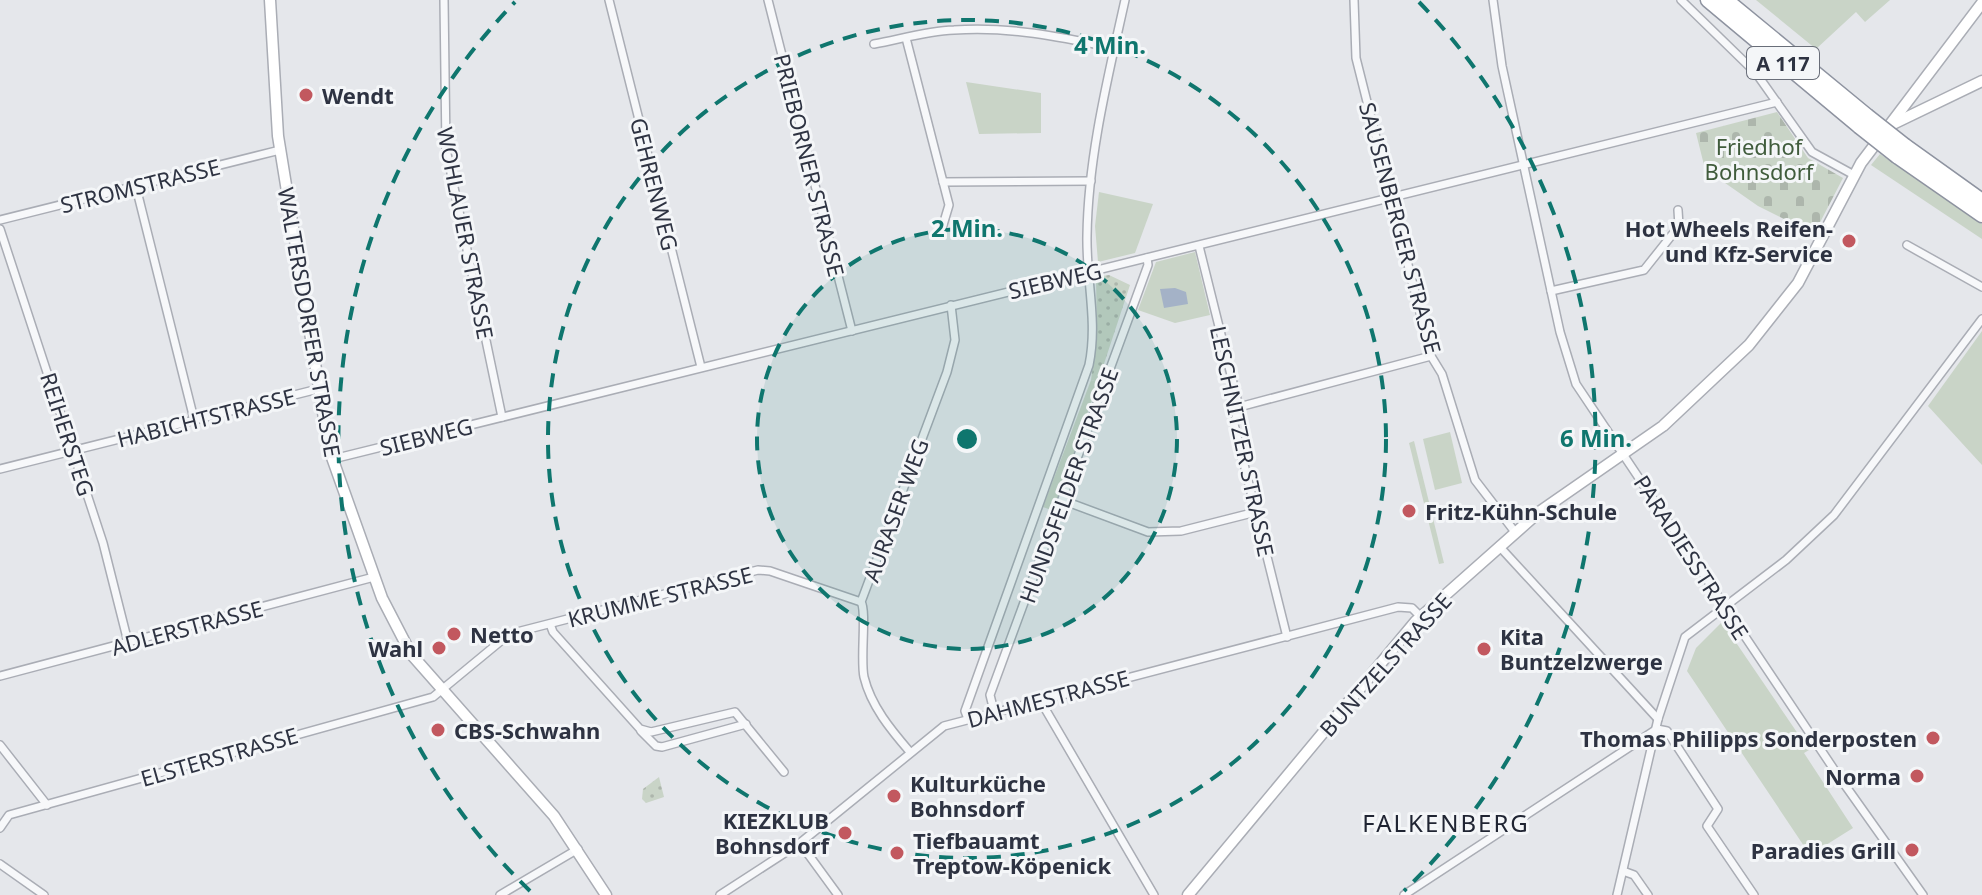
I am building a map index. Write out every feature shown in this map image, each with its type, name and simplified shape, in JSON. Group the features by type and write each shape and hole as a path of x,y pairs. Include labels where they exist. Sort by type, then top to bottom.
{"highway":[{"name":"A 117","path":"1708,0 1982,215"},
{"name":"A 117","path":"1726,0 1863,121"},
{"name":"A 117","path":"1901,151 1982,201"}],"street":[{"name":"WALTERSDORFER STRASSE","path":"270,0 280,150 318,389 333,459 374,577 401,638 443,691 554,816 606,895"},
{"name":"WOHLAUER STRASSE","path":"444,0 446,149 502,417"},
{"name":"GEHRENWEG","path":"609,0 701,367"},
{"name":"PRIEBORNER STRASSE","path":"768,0 852,331"},
{"name":"HUNDSFELDER STRASSE","path":"968,719 965,711 1085,383 1095,333 1087,236 1091,181 1125,0"},
{"name":"SAUSENBERGER STRASSE","path":"1354,0 1356,58 1431,356 1442,374 1475,480 1515,532"},
{"name":"PARADIESSTRASSE","path":"1493,0 1502,66 1523,165 1567,363 1576,384 1923,895"},
{"path":"1681,0 1725,40 1777,102 1812,152 1854,175"},
{"name":"BUNTZELSTRASSE","path":"1188,895 1421,617 1546,507 1625,455 1713,382 1774,316 1807,268 1854,175 1982,3"},
{"path":"874,44 952,30 1020,30 1114,48"},
{"path":"906,38 949,205 943,225"},
{"path":"1893,124 1982,81"},
{"name":"SIEBWEG","path":"333,459 1777,102"},
{"name":"STROMSTRASSE","path":"0,220 280,150"},
{"path":"943,182 1091,181"},
{"path":"136,187 194,419"},
{"path":"1551,291 1644,270 1679,226 1678,210"},
{"name":"REIHERSTEG","path":"0,229 103,543 128,642"},
{"path":"1907,245 1982,287"},
{"name":"LESCHNITZER STRASSE","path":"1199,246 1239,407 1234,424 1287,637"},
{"name":"HUNDSFELDER STRASSE","path":"994,711 990,695 1148,265 1147,258"},
{"name":"AURASER WEG","path":"910,752 878,712 866,685 860,652 865,610 861,602 947,372 955,340 951,305"},
{"path":"1617,895 1658,719 1685,637 1786,560 1834,515 1982,319"},
{"path":"1239,407 1431,356"},
{"name":"HABICHTSTRASSE","path":"0,469 318,389"},
{"path":"1062,500 1148,532 1181,531 1256,512"},
{"path":"1499,546 1658,719"},
{"name":"KRUMME STRASSE","path":"443,691 510,635 758,570 770,571 861,602"},
{"name":"ADLERSTRASSE","path":"0,676 374,577"},
{"name":"DAHMESTRASSE","path":"720,895 800,843 944,726 1398,607 1412,608 1421,617"},
{"name":"KRUMME STRASSE","path":"550,624 553,632 656,746 746,724"},
{"name":"ELSTERSTRASSE","path":"0,828 9,815 433,697 443,691"},
{"path":"1040,700 1154,895"},
{"path":"640,729 651,732 667,730 735,712 784,772"},
{"path":"1404,895 1657,729 1667,731 1718,809 1707,826 1754,895"},
{"path":"0,745 47,805"},
{"path":"800,843 838,895"},
{"path":"500,895 578,849"},
{"path":"0,864 44,895"},
{"path":"1623,871 1634,875 1648,895"}],"green space":[{"path":"1756,0 1890,0 1865,22 1856,12 1816,49"},
{"path":"966,82 1041,93 1041,133 979,134"},
{"name":"Friedhof Bohnsdorf","path":"1777,112 1808,158 1843,178 1814,234 1758,206 1705,169 1696,133"},
{"path":"1880,154 1982,224 1982,239 1871,165"},
{"path":"1099,192 1153,204 1135,253 1098,262 1095,226"},
{"path":"1195,252 1210,315 1175,323 1138,310 1156,262"},
{"path":"1109,275 1130,285 1098,382 1091,380 1097,335 1096,277"},
{"path":"1982,331 1982,465 1928,406"},
{"path":"1091,380 1098,382 1054,511 1043,507"},
{"path":"1450,432 1462,483 1435,490 1423,439"},
{"path":"1414,441 1444,563 1439,564 1409,443"},
{"path":"1722,622 1809,750 1804,753 1853,828 1810,855 1687,671 1696,648"},
{"path":"659,777 664,797 646,803 642,799 643,789"}],"water":[{"path":"1175,288 1186,292 1188,304 1164,308 1160,289"}],"place":[{"name":"Wendt","path":"306,95"},
{"name":"Hot Wheels Reifen- und Kfz-Service","path":"1849,241"},
{"name":"Fritz-Kühn-Schule","path":"1409,511"},
{"name":"Netto","path":"454,634"},
{"name":"Wahl","path":"439,648"},
{"name":"Kita Buntzelzwerge","path":"1484,649"},
{"name":"CBS-Schwahn","path":"438,730"},
{"name":"Thomas Philipps Sonderposten","path":"1933,738"},
{"name":"Norma","path":"1917,776"},
{"name":"Kulturküche Bohnsdorf","path":"894,796"},
{"name":"KIEZKLUB Bohnsdorf","path":"845,833"},
{"name":"Paradies Grill","path":"1912,850"},
{"name":"Tiefbauamt Treptow-Köpenick","path":"897,853"}],"district":[{"name":"FALKENBERG","path":"1446,822"}]}
